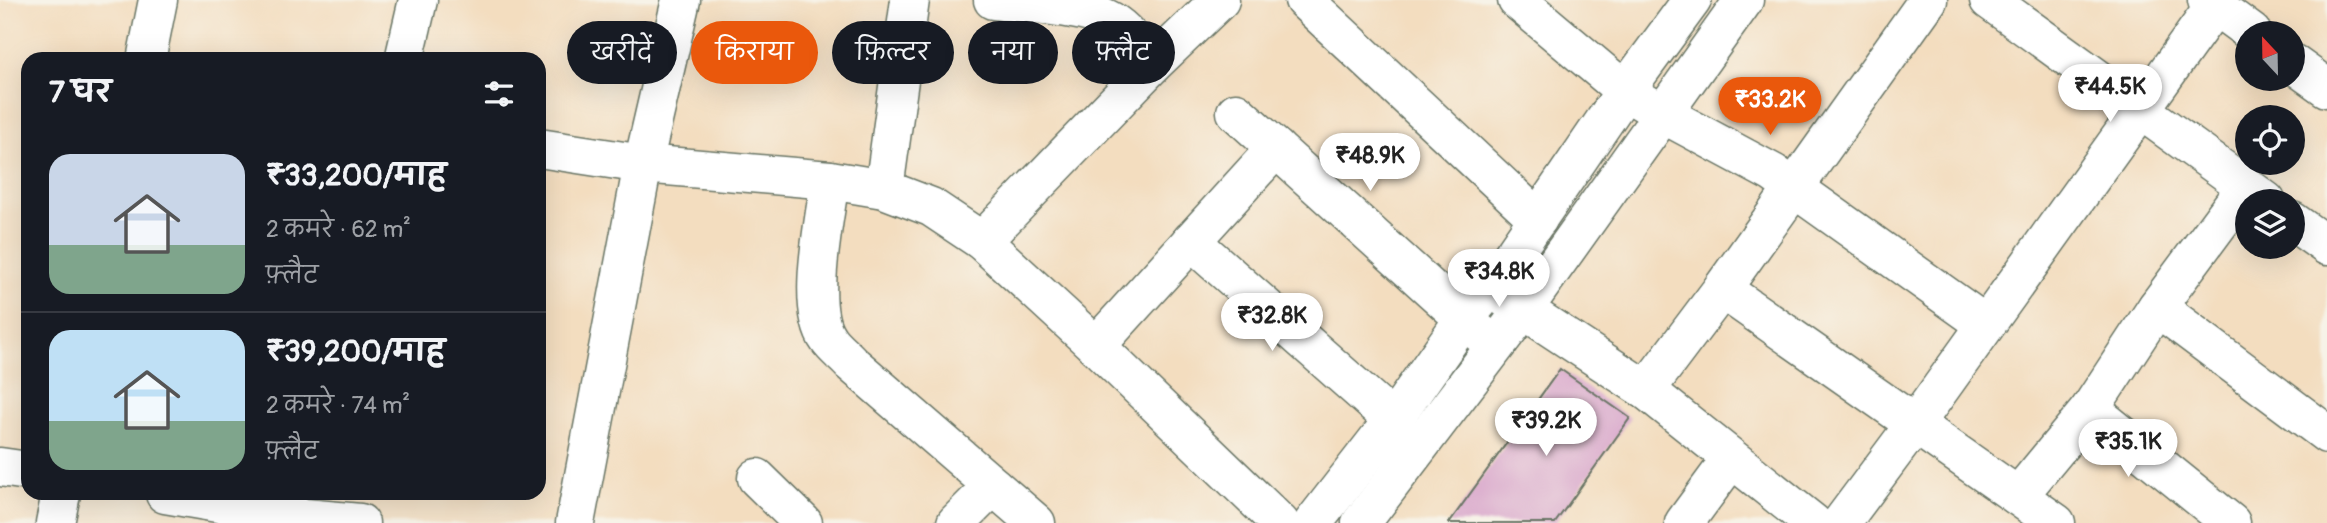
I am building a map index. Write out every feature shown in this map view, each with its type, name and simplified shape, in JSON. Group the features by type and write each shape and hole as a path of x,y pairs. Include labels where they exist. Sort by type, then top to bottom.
{"street":[{"path":"148,52 158,0"},
{"path":"406,52 418,0"},
{"path":"575,523 643,164 681,0"},
{"path":"884,188 910,0"},
{"path":"993,0 1095,14 1109,21"},
{"path":"1175,43 1220,0"},
{"path":"1304,0 1538,219"},
{"path":"1517,0 1625,91 1773,173 1986,324"},
{"path":"1313,523 1393,420 1464,319 1491,287 1625,91 1692,0"},
{"path":"1361,523 1523,310 1744,0"},
{"path":"1646,390 1722,289 1928,0"},
{"path":"1989,0 2249,189"},
{"path":"1841,523 2140,110 2214,2 2237,21"},
{"path":"2305,72 2327,88"},
{"path":"982,241 1134,84"},
{"path":"1237,112 1495,345"},
{"path":"1096,346 1276,148"},
{"path":"546,149 643,164 830,180 884,188 931,207 982,241 1280,523"},
{"path":"830,180 817,283 818,309 827,338 851,363 1036,523"},
{"path":"1722,289 1915,424 2036,513 2090,409 2157,307 2235,218"},
{"path":"2305,230 2327,246"},
{"path":"1191,242 1393,420"},
{"path":"1491,287 1646,390 1812,523"},
{"path":"2157,307 2327,434"},
{"path":"2090,409 2231,523"},
{"path":"1684,523 1731,459"},
{"path":"0,467 21,470"},
{"path":"757,478 803,523"},
{"path":"956,523 993,486"},
{"path":"55,523 60,500"},
{"path":"214,500 306,511 360,523"}],"building":[{"path":"1560,369 1630,418 1555,523 1449,523"}]}
